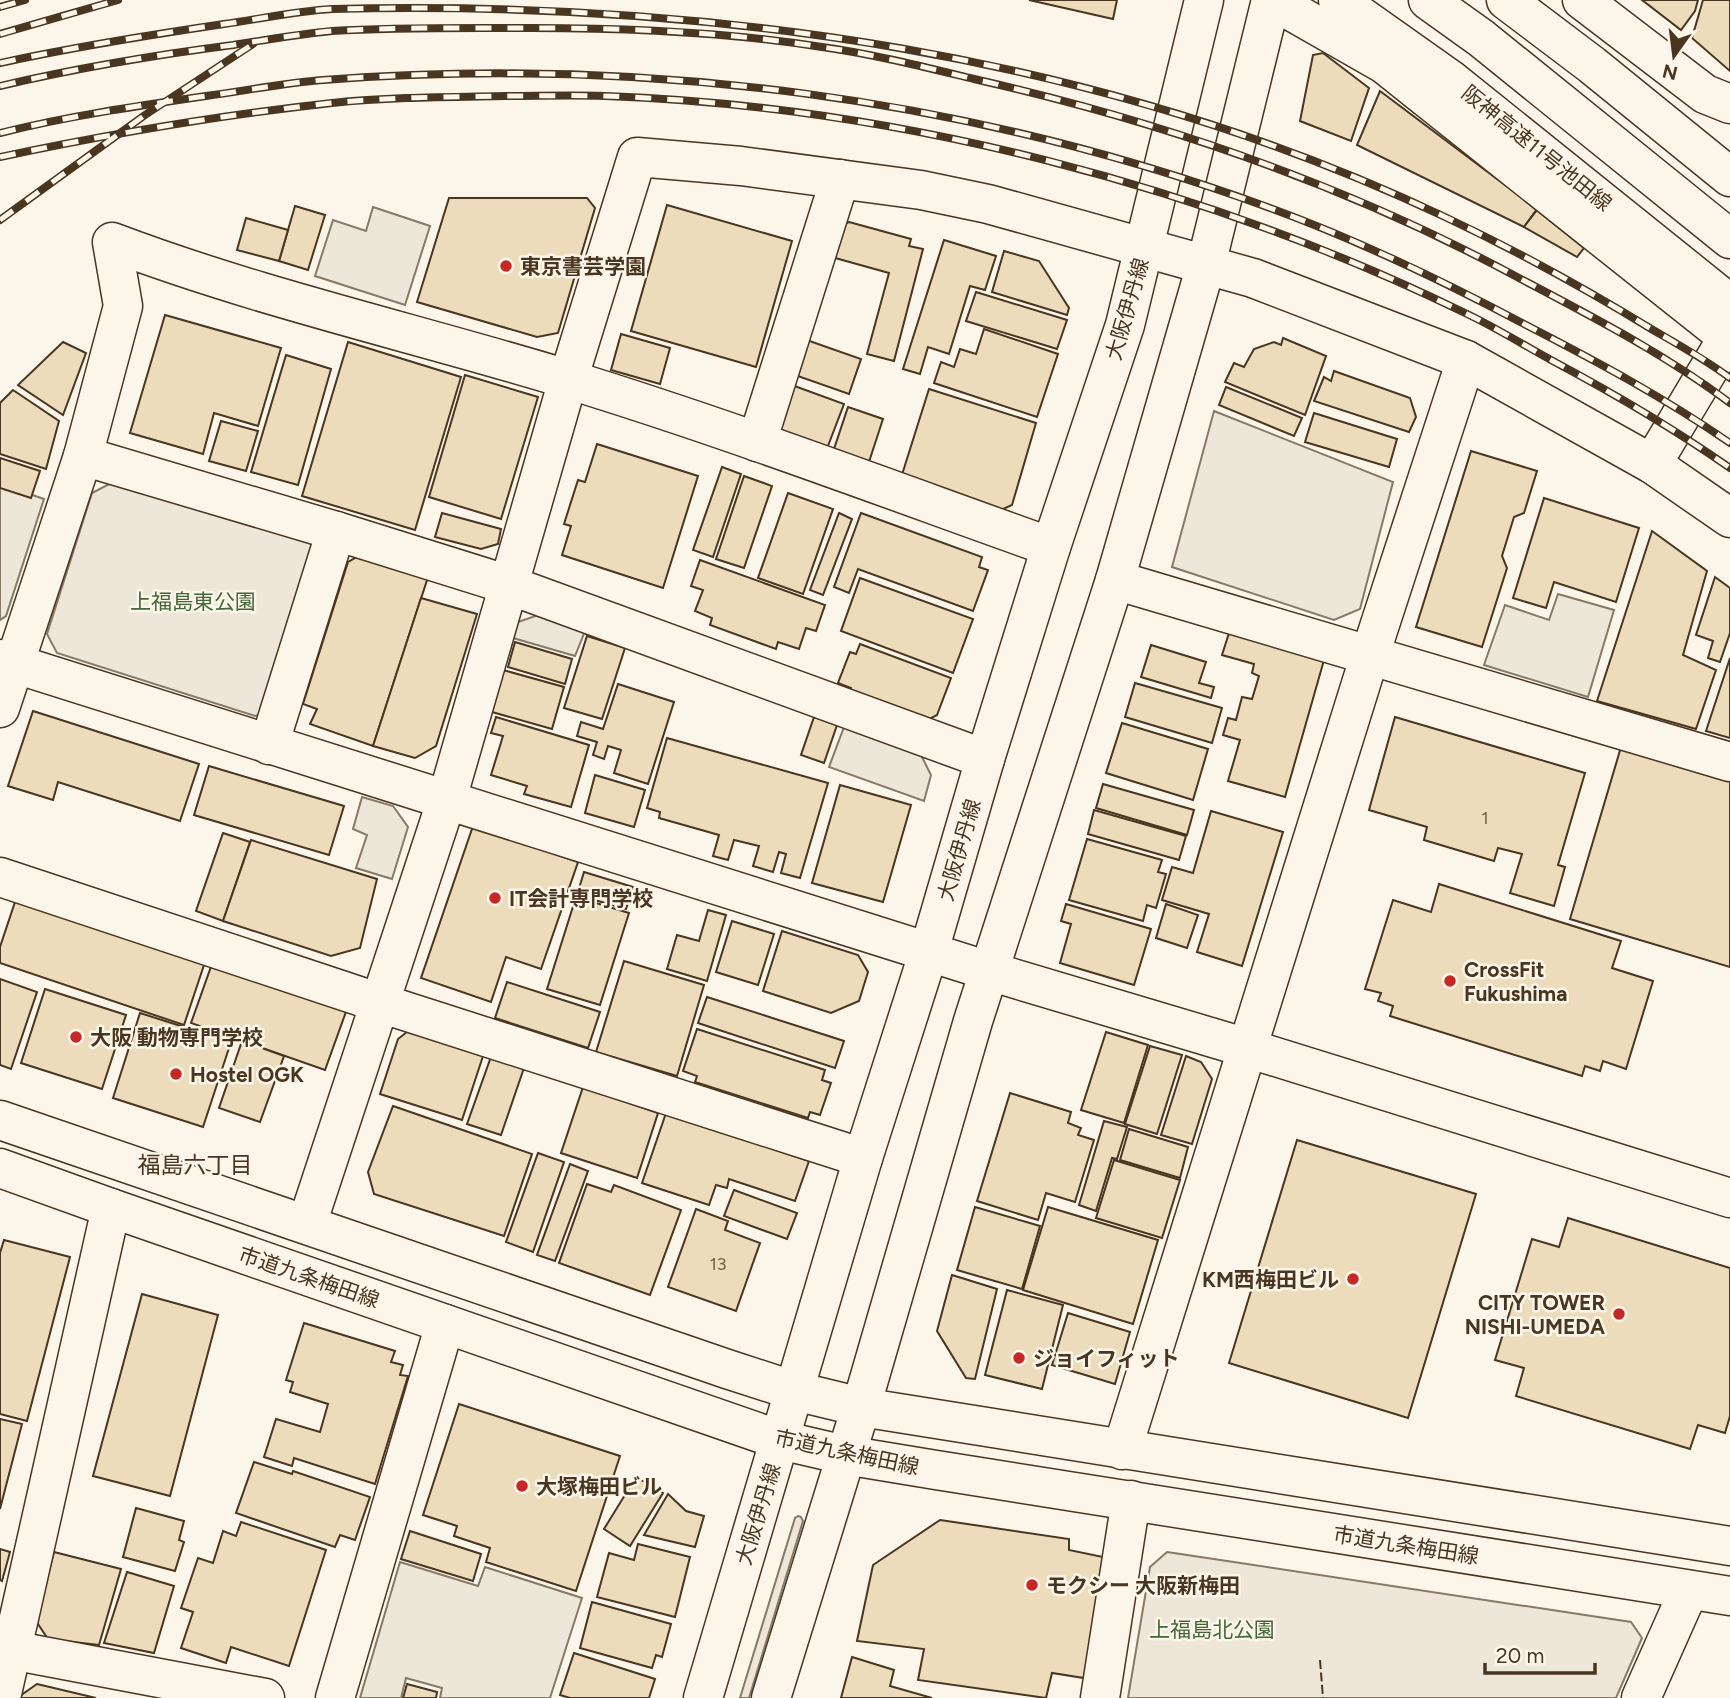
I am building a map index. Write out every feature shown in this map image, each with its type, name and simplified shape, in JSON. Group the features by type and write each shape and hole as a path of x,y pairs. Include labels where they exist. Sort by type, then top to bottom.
{"main road":[{"name":"大阪伊丹線","path":"703,1698 985,759 1051,547 1125,325 1204,0"},
{"path":"771,1698 861,1407 989,971 1115,580 1206,265 1271,0 1384,64 1729,327 1652,464"},
{"name":"阪神高速11号池田線","path":"1338,0 1451,80 1729,327"},
{"path":"1428,0 1481,38 1730,239"},
{"path":"1506,0 1592,65 1730,177"},
{"path":"1582,0 1705,94 1730,104"},
{"path":"307,1224 447,799 568,380 638,157 740,166 921,190 988,204 1254,278 1466,360 1652,464 1730,518"},
{"path":"757,442 840,179"},
{"path":"0,708 7,661 83,456 122,306 112,242 181,268 568,380 757,442 1051,547"},
{"path":"1122,1450 1370,655 1466,360"},
{"path":"83,456 509,585 985,759"},
{"path":"269,744 336,531"},
{"path":"1115,580 1730,762"},
{"path":"7,661 989,971 1728,1190"},
{"path":"0,877 380,1003 863,1158"},
{"path":"0,1120 796,1391 861,1407 1730,1546"},
{"name":"市道九条梅田線","path":"0,1167 780,1440 845,1455 1730,1596"},
{"path":"1,1698 6,1650 111,1208"},
{"path":"335,1698 445,1324"},
{"path":"1100,1698 1131,1500"},
{"path":"1641,1698 1689,1590"},
{"path":"6,1650 265,1698"}],"green space":[{"name":"上福島東公園","path":"113,482 310,541 318,555 269,712 255,716 57,653 47,634 92,493"},
{"path":"798,1516 803,1521 749,1698 740,1698 795,1518"},
{"name":"上福島北公園","path":"1167,1552 1631,1622 1642,1638 1616,1698 1128,1698 1150,1567"}],"shaded area":[{"path":"373,207 430,226 405,305 315,276 333,220 366,231"},
{"path":"1214,411 1393,482 1360,609 1334,620 1172,567"},
{"path":"0,484 44,499 6,616 0,620"},
{"path":"1558,594 1614,610 1588,697 1484,665 1505,605 1549,620"},
{"path":"538,615 585,631 575,656 513,638 518,622"},
{"path":"844,727 921,755 931,775 924,801 829,767"},
{"path":"362,797 393,806 408,827 392,879 356,868 367,835 353,829"},
{"path":"400,1562 478,1586 485,1567 582,1598 550,1698 440,1698 442,1688 406,1678 401,1698 360,1698"}],"building":[{"path":"1029,0 1117,0 1113,19"},
{"path":"1642,0 1698,0 1695,11 1681,30"},
{"path":"1703,0 1730,0 1730,71 1692,38"},
{"path":"1323,53 1369,88 1351,141 1300,121 1313,55"},
{"path":"1380,91 1537,209 1524,227 1357,145"},
{"path":"449,198 587,198 595,208 558,333 537,337 417,302"},
{"path":"667,205 792,241 756,367 631,331"},
{"path":"295,206 325,215 308,270 279,261"},
{"path":"1537,210 1584,248 1577,257 1524,227"},
{"path":"246,218 288,230 279,261 237,250"},
{"path":"849,222 911,239 909,246 923,249 894,361 867,354 889,273 828,256 834,231"},
{"path":"944,240 996,256 985,290 970,286 949,354 928,347 920,374 903,369"},
{"path":"1004,251 1039,261 1069,308 1067,315 992,292"},
{"path":"976,292 1067,320 1057,349 966,321"},
{"path":"165,315 281,348 258,426 214,413 203,454 130,433"},
{"path":"984,329 1058,354 1037,417 934,383 941,362 954,367 960,349 976,354"},
{"path":"621,334 670,348 660,384 611,370"},
{"path":"801,338 861,359 849,394 789,373"},
{"path":"1283,338 1326,356 1305,415 1225,382 1234,363 1244,367 1254,349 1274,342 1281,345"},
{"path":"63,342 86,353 63,415 18,385"},
{"path":"348,342 461,377 415,530 302,496"},
{"path":"286,355 331,369 298,485 251,472"},
{"path":"1334,371 1410,398 1416,417 1409,432 1314,401 1324,377 1331,381"},
{"path":"465,375 538,397 501,519 429,497"},
{"path":"789,384 844,404 826,451 784,436 776,423"},
{"path":"1226,387 1302,418 1294,436 1219,405"},
{"path":"929,389 1036,423 1012,505 1001,510 900,481"},
{"path":"13,390 59,421 46,469 0,454 0,403"},
{"path":"848,407 883,419 867,468 832,455"},
{"path":"1314,413 1397,439 1389,467 1305,442"},
{"path":"221,421 258,431 246,471 209,461"},
{"path":"597,444 698,476 663,588 562,555 571,526 564,524 578,480 585,482"},
{"path":"1471,451 1537,471 1524,513 1514,517 1502,556 1507,568 1482,647 1416,627"},
{"path":"0,458 40,471 31,498 0,488"},
{"path":"722,467 741,474 713,557 693,550"},
{"path":"744,476 772,486 744,568 716,559"},
{"path":"788,493 833,509 803,594 758,578"},
{"path":"1544,498 1639,528 1616,602 1554,582 1546,608 1513,598"},
{"path":"442,513 501,529 498,544 481,549 435,537"},
{"path":"839,513 852,519 823,595 810,590"},
{"path":"861,513 982,557 979,567 988,570 973,611 858,569 849,593 834,587"},
{"path":"1652,531 1707,571 1683,655 1716,670 1696,729 1597,701"},
{"path":"366,552 429,574 373,746 310,724 317,709 303,704 348,562"},
{"path":"700,560 825,605 816,631 806,628 799,649 778,642 776,649 710,625 712,618 695,611 703,590 691,586"},
{"path":"1715,577 1730,588 1730,633 1720,662 1708,658 1713,641 1696,635"},
{"path":"860,578 973,619 953,673 841,631"},
{"path":"421,598 477,614 436,746 415,758 373,746"},
{"path":"1229,633 1324,660 1285,797 1228,781 1240,740 1223,735 1228,718 1236,720 1242,697 1252,699 1259,676 1252,673 1254,664 1222,655"},
{"path":"587,636 625,648 602,719 564,708"},
{"path":"515,642 572,659 565,684 508,667"},
{"path":"860,644 951,678 937,715 924,722 849,694 851,688 838,683 850,652 856,654"},
{"path":"1151,645 1206,662 1199,683 1214,687 1211,698 1141,677"},
{"path":"1730,658 1730,738 1706,731"},
{"path":"503,670 564,687 552,729 492,712"},
{"path":"1135,683 1222,708 1212,743 1125,717"},
{"path":"618,684 674,702 648,784 614,773 621,750 608,746 604,759 593,755 597,742 577,736 581,722 603,729"},
{"path":"33,711 199,764 180,821 58,782 53,800 8,786"},
{"path":"496,717 589,745 571,807 524,794 527,786 491,775 503,736 491,733"},
{"path":"814,717 837,725 824,763 801,755"},
{"path":"1395,717 1585,773 1558,865 1565,867 1554,906 1510,893 1522,854 1498,848 1494,861 1424,840 1427,827 1369,810"},
{"path":"1122,723 1208,749 1193,800 1106,773"},
{"path":"667,738 828,783 800,878 781,873 786,854 779,852 773,872 753,866 759,846 734,840 728,860 713,856 719,835 659,818 660,812 647,808"},
{"path":"1621,747 1730,780 1730,967 1570,919"},
{"path":"209,766 344,806 329,855 194,815"},
{"path":"595,775 645,790 634,827 585,813"},
{"path":"1103,784 1194,810 1187,835 1096,808"},
{"path":"840,785 911,805 883,902 812,883"},
{"path":"1094,810 1186,836 1179,860 1088,834"},
{"path":"1211,811 1283,832 1242,966 1197,952 1209,914 1162,900 1172,867 1193,873"},
{"path":"473,826 578,862 541,969 506,957 491,1002 421,978"},
{"path":"223,833 250,842 223,921 196,911"},
{"path":"1087,839 1162,860 1158,872 1166,874 1156,908 1147,905 1143,921 1069,900"},
{"path":"251,840 377,879 360,948 331,956 223,921"},
{"path":"584,872 633,887 626,909 577,895"},
{"path":"1439,884 1621,941 1612,968 1653,981 1626,1069 1603,1061 1600,1071 1585,1066 1582,1076 1390,1016 1393,1006 1378,1001 1381,993 1365,989 1393,900 1431,912"},
{"path":"17,896 206,959 184,1025 0,963 0,947"},
{"path":"576,897 629,913 600,1005 547,989"},
{"path":"1066,904 1151,929 1134,985 1060,963 1071,924 1061,921"},
{"path":"1166,904 1198,915 1187,948 1156,938"},
{"path":"708,910 726,915 707,981 667,969 677,935 699,941"},
{"path":"732,921 774,934 758,985 716,972"},
{"path":"782,931 858,955 868,972 859,1001 831,1013 763,991"},
{"path":"213,961 347,1009 325,1070 191,1023"},
{"path":"624,961 704,985 677,1076 596,1052"},
{"path":"0,979 37,992 11,1069 0,1065"},
{"path":"507,982 600,1012 588,1048 495,1018"},
{"path":"45,989 126,1015 102,1089 21,1063"},
{"path":"707,997 844,1041 835,1068 698,1023"},
{"path":"140,1013 231,1042 203,1127 113,1098"},
{"path":"413,1027 485,1050 462,1120 380,1094 398,1039"},
{"path":"697,1029 825,1070 822,1080 831,1083 820,1115 810,1112 808,1118 695,1082 697,1076 683,1071"},
{"path":"1106,1032 1148,1045 1124,1123 1081,1110"},
{"path":"242,1041 284,1056 260,1122 219,1108"},
{"path":"1150,1046 1182,1055 1157,1134 1125,1124"},
{"path":"492,1054 525,1065 501,1135 467,1124"},
{"path":"1186,1056 1201,1062 1212,1079 1192,1144 1161,1135"},
{"path":"583,1087 658,1113 637,1178 561,1153"},
{"path":"1010,1093 1071,1112 1068,1123 1081,1128 1078,1135 1094,1140 1075,1202 1046,1193 1038,1220 977,1201"},
{"path":"393,1106 532,1154 504,1236 374,1194 368,1172"},
{"path":"666,1113 809,1161 795,1201 729,1179 727,1188 716,1185 709,1205 642,1183"},
{"path":"1104,1121 1127,1127 1117,1159 1112,1158 1096,1211 1079,1205"},
{"path":"1129,1129 1188,1147 1180,1178 1120,1160"},
{"name":"KM西梅田ビル","path":"1297,1140 1476,1194 1408,1418 1229,1363"},
{"path":"538,1153 564,1162 533,1252 506,1242"},
{"path":"1114,1160 1180,1180 1162,1238 1096,1218"},
{"path":"570,1164 588,1171 555,1261 537,1255"},
{"path":"587,1184 611,1192 614,1185 681,1210 650,1295 559,1263"},
{"path":"734,1190 797,1213 787,1239 724,1216"},
{"path":"975,1207 1040,1226 1022,1289 957,1270"},
{"path":"1048,1207 1158,1240 1133,1324 1023,1290"},
{"path":"696,1209 728,1221 725,1230 760,1243 736,1311 668,1287"},
{"name":"CITY TOWER NISHI-UMEDA","path":"1568,1218 1730,1268 1730,1416 1725,1433 1698,1425 1690,1449 1516,1396 1524,1368 1495,1360 1532,1239 1559,1247"},
{"path":"4,1240 70,1257 27,1421 0,1414 0,1253"},
{"path":"952,1275 997,1289 975,1379 966,1378 937,1331"},
{"path":"1007,1290 1063,1305 1042,1389 985,1375"},
{"path":"142,1294 218,1315 170,1496 93,1476"},
{"path":"1068,1313 1130,1332 1115,1384 1052,1365"},
{"path":"304,1323 395,1351 391,1362 403,1365 400,1375 408,1376 375,1484 294,1458 292,1466 264,1457 276,1419 320,1432 328,1404 290,1392 293,1382 286,1380"},
{"name":"大塚梅田ビル","path":"459,1404 620,1456 576,1591 486,1562 490,1548 454,1536 457,1526 423,1515"},
{"path":"0,1419 22,1424 0,1509"},
{"path":"254,1462 292,1474 293,1471 370,1497 355,1540 340,1535 335,1547 236,1513"},
{"path":"636,1477 663,1493 630,1546 604,1529"},
{"path":"668,1494 686,1511 704,1516 695,1547 644,1535"},
{"path":"136,1508 184,1521 179,1540 184,1542 175,1571 123,1557"},
{"path":"940,1520 1069,1539 1069,1550 1103,1557 1084,1678 1052,1673 1046,1698 918,1680 924,1649 857,1641 873,1565"},
{"path":"241,1522 326,1550 289,1666 231,1647 226,1663 181,1648 193,1612 181,1608 198,1558 213,1563 223,1531 236,1536"},
{"path":"410,1531 481,1554 473,1581 401,1559"},
{"path":"638,1544 690,1557 675,1617 597,1597 609,1553 634,1560"},
{"path":"0,1549 10,1552 2,1581 0,1580"},
{"path":"54,1552 121,1569 99,1645 48,1639 36,1621"},
{"path":"127,1572 174,1586 154,1653 104,1643"},
{"path":"592,1602 671,1624 662,1657 656,1655 652,1668 580,1648"},
{"path":"574,1653 655,1679 649,1698 570,1698 560,1695"},
{"path":"852,1657 894,1670 890,1686 932,1698 841,1698"},
{"path":"37,1684 96,1698 17,1698"},
{"path":"407,1684 437,1692 436,1698 403,1698"}],"railway":[{"path":"0,7 25,0"},
{"path":"0,34 118,0"},
{"path":"0,63 140,37 332,9 475,9 618,15 760,28 902,48 1042,77 1179,114 1314,161 1445,217 1525,257 1682,347 1730,378"},
{"path":"0,86 145,58 307,34 407,28 568,28 714,34 860,53 1115,115 1185,136 1321,186 1454,245 1573,307 1654,352 1730,403"},
{"path":"0,220 145,115 253,44"},
{"path":"0,133 103,112 294,83 443,74 564,74 684,81 803,93 922,112 1039,138 1155,170 1270,208 1368,247 1578,352 1655,395 1730,443"},
{"path":"0,157 207,119 397,98 593,96 715,103 825,116 936,135 1045,160 1154,190 1260,226 1363,267 1496,329 1642,411 1730,468"}],"fence":[{"path":"1320,1660 1323,1698"}],"place":[{"name":"東京書芸学園","path":"506,266"},
{"name":"IT会計専門学校","path":"495,898"},
{"name":"CrossFit Fukushima","path":"1450,981"},
{"name":"大阪 動物専門学校","path":"76,1037"},
{"name":"Hostel OGK","path":"176,1074"},
{"name":"KM西梅田ビル","path":"1353,1279"},
{"name":"CITY TOWER NISHI-UMEDA","path":"1619,1314"},
{"name":"ジョイフィット","path":"1019,1358"},
{"name":"大塚梅田ビル","path":"522,1486"},
{"name":"モクシー 大阪新梅田","path":"1032,1585"}],"district":[{"name":"福島六丁目","path":"195,1165"}]}
